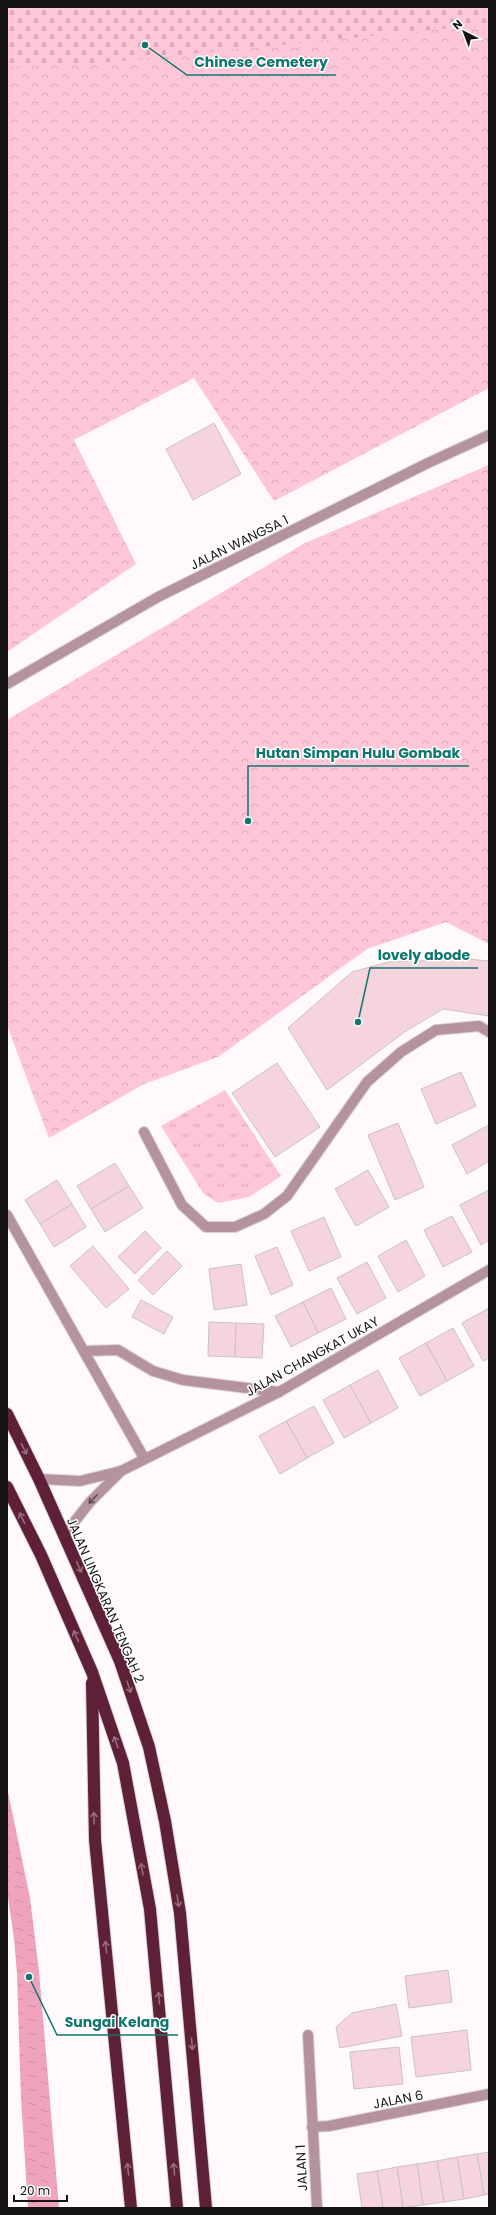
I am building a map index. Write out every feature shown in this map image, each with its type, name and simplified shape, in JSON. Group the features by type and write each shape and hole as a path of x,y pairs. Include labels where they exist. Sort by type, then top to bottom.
{"highway":[{"name":"JALAN LINGKARAN TENGAH 2","path":"7,1414 39,1478 120,1661 149,1747 165,1821 180,1914 206,2208"},
{"path":"7,1487 41,1555 92,1672 123,1763 150,1909 177,2208"},
{"path":"92,1672 95,1840 131,2208"}],"street":[{"name":"JALAN WANGSA 1","path":"7,684 158,597 430,462 489,435"},
{"path":"144,1132 182,1205 206,1227 234,1228 264,1214 287,1196 367,1082 401,1052 436,1030 479,1026 489,1032"},
{"path":"7,1215 144,1458"},
{"name":"JALAN CHANGKAT UKAY","path":"64,1535 90,1502 121,1471 144,1458 279,1392 489,1270"},
{"path":"85,1351 118,1350 153,1371 183,1380 279,1392"},
{"name":"JALAN CHANGKAT UKAY","path":"39,1478 80,1481 121,1471"},
{"name":"JALAN 1","path":"308,2035 317,2208"},
{"name":"JALAN 6","path":"312,2127 329,2126 489,2094"}],"green space":[{"path":"7,7 489,7 489,24 78,65 7,67"},
{"path":"489,7 489,388 274,501 194,378 74,440 136,564 7,652 7,59"},
{"path":"489,465 489,944 446,922 367,949 218,1057 144,1084 49,1138 7,1025 7,720 305,543"},
{"path":"225,1090 281,1176 249,1197 218,1203 203,1193 161,1126"}],"water":[{"path":"7,1787 30,1898 39,1971 59,2208 28,2208 21,2098 17,1974 14,1939 7,1891"}],"building":[{"path":"214,423 241,474 193,500 166,449"},
{"path":"468,959 489,961 489,1016 443,1009 406,1031 327,1090 288,1028 352,972 388,962"},
{"path":"277,1063 320,1127 275,1157 232,1093"},
{"path":"461,1072 476,1106 436,1124 421,1089"},
{"path":"398,1123 424,1187 395,1200 368,1135"},
{"path":"489,1125 489,1161 467,1174 452,1145"},
{"path":"115,1163 129,1186 91,1209 77,1186"},
{"path":"368,1170 389,1207 356,1226 335,1189"},
{"path":"57,1180 72,1204 40,1224 25,1200"},
{"path":"129,1186 143,1208 105,1232 91,1209"},
{"path":"489,1190 489,1240 481,1245 460,1205"},
{"path":"72,1204 86,1227 54,1247 40,1224"},
{"path":"452,1216 472,1252 443,1267 424,1230"},
{"path":"324,1217 341,1257 309,1271 291,1231"},
{"path":"145,1231 161,1248 135,1274 118,1257"},
{"path":"406,1240 425,1276 398,1292 378,1256"},
{"path":"93,1246 129,1289 106,1308 70,1266"},
{"path":"277,1247 293,1285 271,1295 255,1256"},
{"path":"167,1251 182,1266 153,1295 138,1280"},
{"path":"367,1262 386,1298 357,1314 337,1278"},
{"path":"241,1264 247,1305 214,1310 209,1269"},
{"path":"331,1288 346,1319 318,1333 303,1302"},
{"path":"141,1300 173,1317 164,1334 132,1317"},
{"path":"303,1302 318,1333 291,1347 275,1316"},
{"path":"489,1308 489,1358 483,1361 462,1323"},
{"path":"209,1322 236,1323 235,1357 208,1356"},
{"path":"236,1323 264,1324 262,1358 235,1357"},
{"path":"453,1328 474,1366 447,1381 426,1343"},
{"path":"426,1343 447,1381 420,1396 399,1358"},
{"path":"378,1370 398,1408 371,1423 350,1385"},
{"path":"350,1385 371,1423 344,1438 323,1400"},
{"path":"314,1406 334,1443 307,1458 286,1421"},
{"path":"286,1421 307,1458 280,1474 259,1436"},
{"path":"448,1970 452,2002 409,2008 405,1976"},
{"path":"396,2004 402,2036 340,2048 336,2027 352,2013"},
{"path":"467,2030 471,2070 416,2077 411,2037"},
{"path":"399,2047 403,2084 354,2089 350,2052"},
{"path":"489,2152 489,2194 484,2195 477,2154"},
{"path":"477,2154 484,2195 464,2199 457,2157"},
{"path":"457,2157 464,2199 444,2202 437,2161"},
{"path":"437,2161 444,2202 423,2205 417,2164"},
{"path":"417,2164 423,2205 403,2208 397,2167"},
{"path":"397,2167 403,2208 383,2208 377,2171"},
{"path":"377,2171 383,2208 362,2208 357,2174"}],"place":[{"name":"Chinese Cemetery","path":"145,45"},
{"name":"Hutan Simpan Hulu Gombak","path":"248,821"},
{"name":"lovely abode","path":"358,1022"},
{"name":"Sungai Kelang","path":"29,1977"}]}
